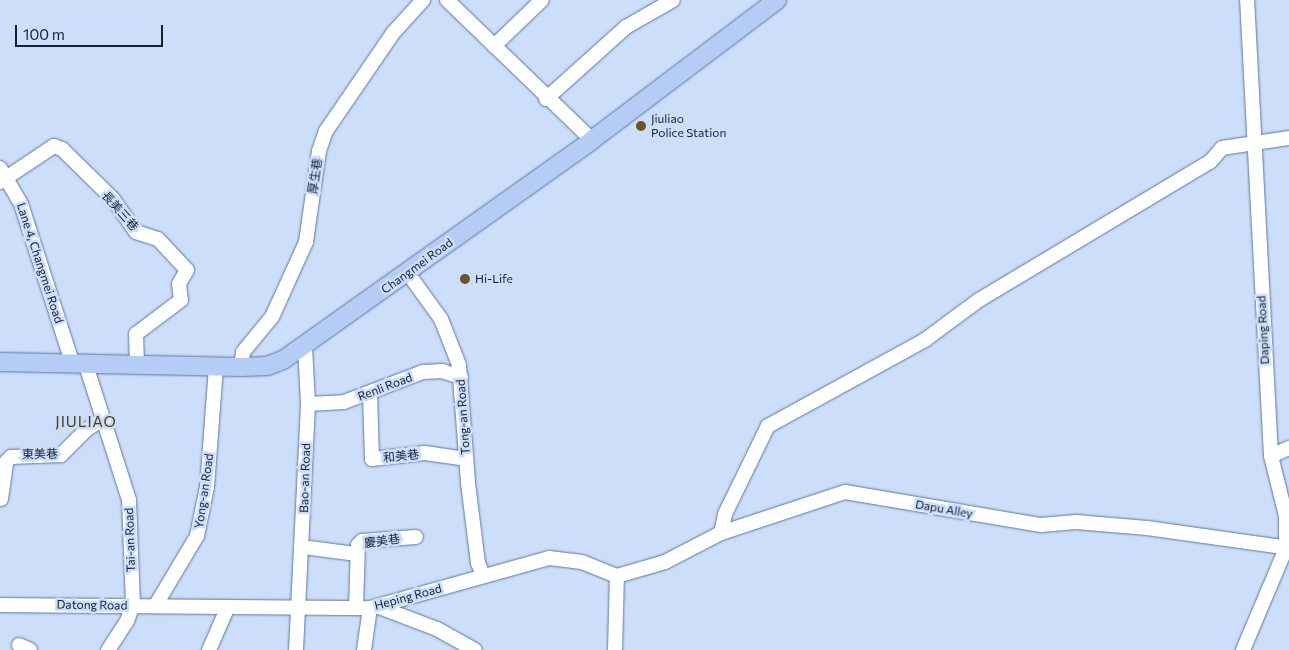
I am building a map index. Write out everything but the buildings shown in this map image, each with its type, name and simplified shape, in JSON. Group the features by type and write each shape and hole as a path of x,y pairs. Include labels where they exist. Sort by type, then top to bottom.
{"main road":[{"name":"Changmei Road","path":"0,362 79,362 216,367 267,366 305,347 592,140 768,4"}],"street":[{"name":"厚生巷","path":"241,367 243,352 272,317 306,242 319,151 326,131 393,33 422,0"},
{"path":"447,0 546,99 592,140"},
{"path":"494,46 542,0"},
{"path":"546,99 626,27 673,0"},
{"name":"Daping Road","path":"1244,650 1287,548 1287,515 1271,456 1252,143 1247,0"},
{"path":"721,533 725,514 768,426 925,340 979,300 1210,162 1222,148 1289,138"},
{"name":"長美三巷","path":"2,176 54,146 62,149 113,199 136,232 158,240 187,270 179,284 181,300 136,334 138,364"},
{"name":"Lane 4, Changmei Road","path":"2,176 21,204 79,362"},
{"name":"Tong-an Road","path":"407,272 441,319 455,348 461,377 466,459 478,563 483,575"},
{"name":"Bao-an Road","path":"300,610 308,404 305,347"},
{"name":"Tai-an Road","path":"79,362 129,500 133,604"},
{"name":"Yong-an Road","path":"157,604 197,536 207,487 216,367"},
{"name":"Renli Road","path":"308,404 344,402 423,372 442,371 461,377"},
{"name":"和美巷","path":"370,393 372,459 424,454 466,459"},
{"name":"東美巷","path":"1,499 6,462 11,457 61,455 86,430 101,420"},
{"path":"1271,456 1289,448"},
{"name":"Dapu Alley","path":"617,576 665,562 721,533 845,492 1040,525 1076,522 1147,528 1287,548"},
{"name":"慶美巷","path":"364,650 368,608 356,554 362,541 416,536"},
{"name":"慶美巷","path":"302,547 356,554"},
{"name":"Heping Road","path":"133,604 300,610 368,608 549,558 582,562 617,576"},
{"path":"615,650 617,576"},
{"name":"Datong Road","path":"0,605 133,604 127,621 108,650"},
{"path":"209,650 227,608"},
{"path":"368,608 430,626 475,650"},
{"path":"296,650 300,610"}],"place":[{"name":"Jiuliao Police Station","path":"641,126"},
{"name":"Hi-Life","path":"465,279"}],"district":[{"name":"JIULIAO","path":"86,422"}]}
